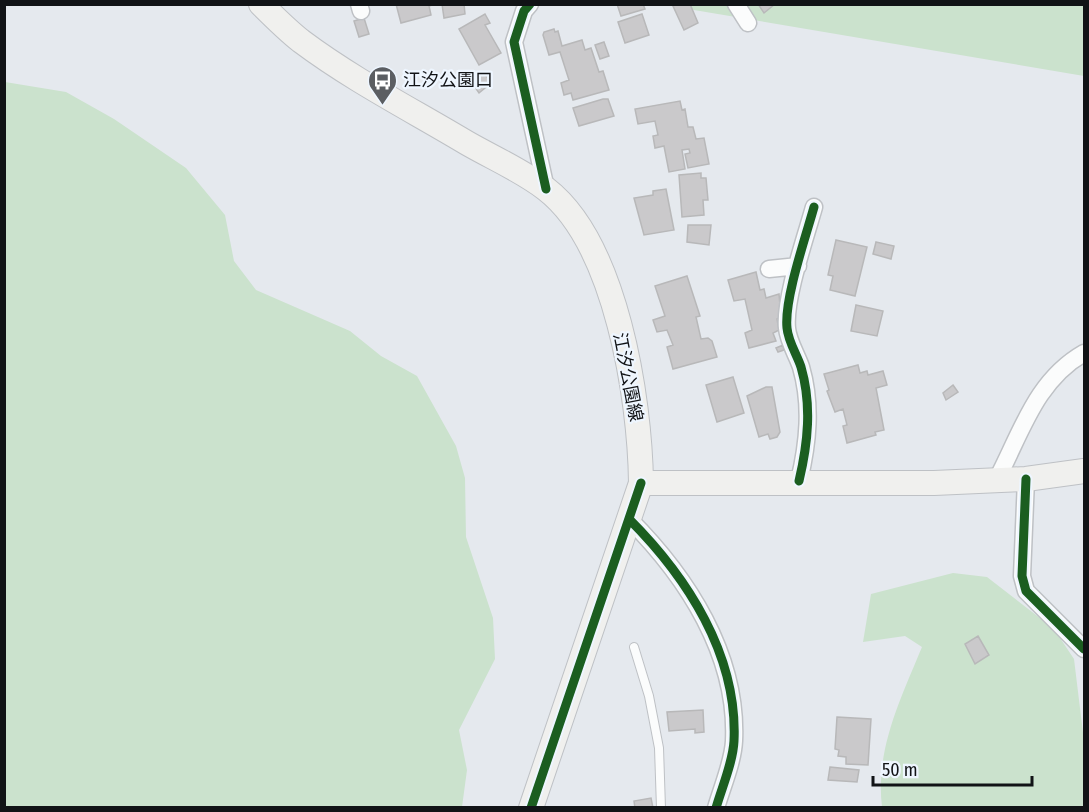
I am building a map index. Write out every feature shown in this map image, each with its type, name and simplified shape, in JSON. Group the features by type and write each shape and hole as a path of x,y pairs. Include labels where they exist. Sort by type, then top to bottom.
{"main road":[{"name":"江汐公園線","path":"261,4 301,40 341,67 546,189 575,220 595,251 609,293 630,375 641,443 641,483 531,807"},
{"path":"641,483 799,481 934,483 1026,479 1084,471"}],"street":[{"path":"530,4 524,11 514,42 546,189"},
{"path":"736,4 748,23"},
{"path":"799,481 806,450 809,415 802,369 787,328 798,267 814,207"},
{"path":"769,269 798,267"},
{"path":"996,481 1031,405 1047,383 1084,353"},
{"path":"1026,479 1022,576 1026,591 1084,649"},
{"path":"629,519 653,543 688,588 717,646 733,706 734,743 716,807"}],"lane":[{"path":"634,647 649,696 659,748 661,807"}],"green space":[{"path":"681,5 1084,5 1084,76 694,10"},
{"path":"5,82 66,92 114,119 186,168 225,215 234,261 256,290 350,331 381,356 417,376 456,446 465,478 466,537 493,618 495,659 459,730 467,770 462,807 5,807"},
{"path":"953,573 987,577 1054,629 1074,659 1084,741 1084,807 882,807 882,765 886,745 898,705 922,647 905,636 863,642 871,594"}],"building":[{"path":"396,4 435,4 429,6 431,15 401,23"},
{"path":"442,4 464,4 465,14 444,18"},
{"path":"617,4 643,4 645,9 621,16"},
{"path":"690,4 698,23 684,30 673,6"},
{"path":"758,4 775,4 764,13"},
{"path":"485,14 490,23 485,25 501,53 479,65 459,29"},
{"path":"642,14 649,35 625,43 618,22"},
{"path":"364,18 369,34 359,37 354,21"},
{"path":"554,29 555,32 558,31 562,46 582,40 585,50 591,48 599,72 603,71 609,90 573,100 571,93 564,95 561,83 569,80 560,52 549,55 543,35 544,32"},
{"path":"604,42 609,56 600,59 595,45"},
{"path":"484,73 491,83 479,93 472,83"},
{"path":"608,99 614,116 579,126 573,108"},
{"path":"680,101 682,110 685,109 688,127 693,127 696,139 704,138 709,164 688,168 685,154 690,153 689,149 682,150 685,169 669,172 664,146 655,148 653,136 658,135 655,121 638,124 635,109"},
{"path":"701,173 701,178 706,178 708,200 703,200 704,215 682,217 679,175"},
{"path":"666,189 674,230 644,235 634,198 653,195 653,191"},
{"path":"688,225 711,225 709,245 687,242"},
{"path":"836,240 867,247 855,296 830,290 833,276 828,275"},
{"path":"876,242 894,246 891,259 873,254"},
{"path":"756,272 760,290 764,289 766,298 779,294 781,317 777,319 779,330 773,333 776,341 749,348 745,333 752,330 745,299 734,301 728,280"},
{"path":"687,276 700,316 696,317 701,339 708,338 712,341 717,357 673,369 667,347 673,345 667,330 657,332 653,320 665,316 655,286"},
{"path":"856,305 883,311 877,336 851,331"},
{"path":"783,345 784,350 778,352 776,348"},
{"path":"858,365 860,373 867,371 868,375 883,371 887,385 876,388 884,430 875,432 876,435 847,443 843,426 847,425 843,409 835,412 827,391 829,390 824,374"},
{"path":"733,377 744,413 717,422 706,385"},
{"path":"953,385 958,392 946,400 943,393"},
{"path":"766,387 772,387 780,432 777,437 770,439 768,434 759,437 747,396"},
{"path":"978,636 989,655 975,664 965,644"},
{"path":"703,710 704,732 695,733 695,729 669,731 667,712"},
{"path":"837,717 871,719 868,765 846,764 846,757 838,756 839,750 835,749"},
{"path":"830,767 859,770 857,782 828,780"},
{"path":"651,798 653,808 635,808 634,801"}],"cycle path":[{"path":"530,4 524,11 514,42 546,189"},
{"path":"799,481 805,452 807,395 801,367 788,333 787,316 792,285 814,207"},
{"path":"1026,479 1022,576 1026,591 1084,649"},
{"path":"531,808 641,483"},
{"path":"629,519 670,566 689,592 718,648 733,709 734,741 716,808"}],"place":[{"name":"江汐公園口","path":"382,106"}]}
